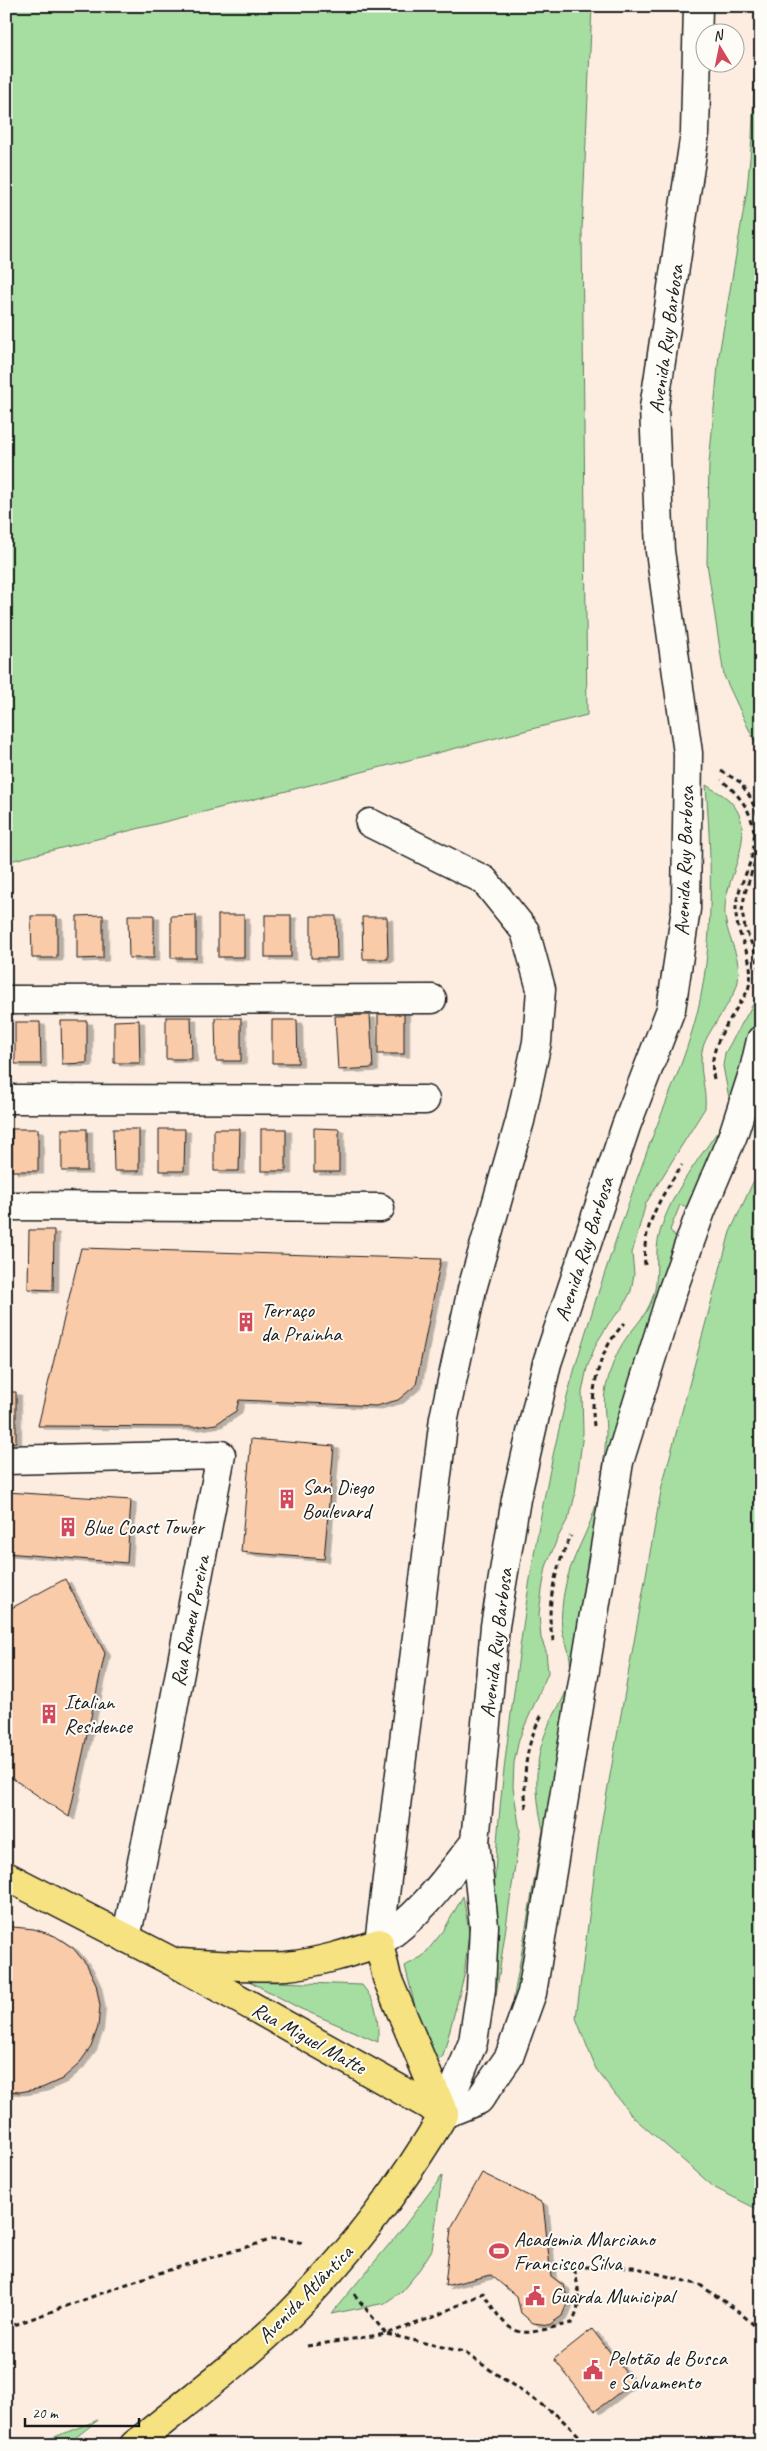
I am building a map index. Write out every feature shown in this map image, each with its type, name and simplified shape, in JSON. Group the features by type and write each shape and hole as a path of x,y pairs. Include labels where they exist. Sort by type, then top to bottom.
{"main road":[{"name":"Rua Miguel Matte","path":"6,1876 174,1963 444,2114"},
{"name":"Rua Miguel Matte","path":"174,1963 286,1966 334,1958 379,1943"},
{"path":"379,1943 387,1978 444,2114"},
{"name":"Avenida Atlântica","path":"134,2445 244,2355 288,2316 332,2270 413,2166 444,2114"}],"street":[{"name":"Avenida Ruy Barbosa","path":"444,2114 473,2042 481,1989 484,1926 475,1842 495,1626 516,1499 547,1363 626,1126 671,1009 686,909 688,753 660,551 654,408 695,133 698,6"},
{"path":"370,823 484,880 525,931 540,989 537,1042 524,1104 472,1290 444,1418 379,1943"},
{"path":"6,1000 432,999"},
{"path":"444,2114 479,2100 509,2057 532,1993 619,1462 672,1292 701,1212 733,1135 754,1070 761,1040"},
{"path":"6,1099 425,1100"},
{"path":"6,1206 380,1208"},
{"name":"Rua Romeu Pereira","path":"6,1460 221,1455 164,1757 126,1938"},
{"path":"379,1943 415,1915 435,1894 475,1842"}],"path":[{"path":"688,753 740,782 750,797 757,813 760,846 745,893 742,912 745,928 756,954 761,980"},
{"path":"6,2328 149,2276 277,2238 304,2242"},
{"path":"301,2347 386,2334 434,2317 482,2293 506,2326 523,2334 572,2323 579,2310 580,2296 574,2267 634,2267 700,2285 738,2311 761,2331"},
{"path":"351,2291 386,2334 464,2352 558,2416 589,2445"}],"green space":[{"path":"6,6 592,6 582,229 587,715 6,862"},
{"path":"758,6 761,6 761,755 724,676 707,563 709,464 719,355 747,190 752,137"},
{"path":"706,785 729,800 738,813 742,827 742,842 729,886 725,915 738,964 738,981 733,995 704,1044 701,1068 705,1092 705,1108 646,1203 632,1253 634,1274 631,1291 623,1307 609,1323 596,1344 587,1368 582,1392 583,1433 575,1495 570,1515 557,1539 546,1567 542,1590 539,1614 541,1638 546,1651 548,1673 519,1739 514,1763 513,1787 520,1831 496,1995 494,1919 497,1840 510,1722 541,1513 559,1428 582,1344 623,1218 680,1068 698,1009 706,965 710,914 710,863"},
{"path":"760,992 761,1003 746,1068 693,1208 680,1205 670,1230 679,1242 636,1374 523,1991 507,2036 543,1830 537,1791 540,1752 548,1727 567,1689 570,1675 570,1659 562,1625 563,1598 570,1568 595,1509 598,1497 606,1442 605,1392 613,1363 619,1350 644,1315 655,1291 658,1240 671,1204 678,1190 722,1125 727,1113 729,1098 723,1066 725,1053"},
{"path":"761,1165 761,2211 715,2188 632,2116 596,2069 576,2018 600,1831 662,1486 730,1232"},
{"path":"463,1896 469,1932 464,1976 443,2056 434,2064 427,2055 405,1966 423,1956 444,1930"},
{"path":"249,1981 362,1985 376,2011 378,2042 299,2008"},
{"path":"442,2176 432,2250 417,2273 402,2291 385,2303 331,2314 402,2229"},
{"path":"98,2420 66,2445 34,2445"}],"building":[{"path":"103,915 103,958 77,959 77,916"},
{"path":"128,915 154,915 154,958 129,958"},
{"path":"196,915 196,958 171,958 171,916"},
{"path":"218,915 244,915 244,957 218,957"},
{"path":"265,915 291,915 291,957 265,957"},
{"path":"31,916 57,916 57,958 32,958"},
{"path":"311,916 336,916 337,958 311,958"},
{"path":"362,917 387,917 388,959 363,959"},
{"path":"378,1011 404,1011 404,1054 378,1054"},
{"path":"370,1015 373,1068 338,1070 335,1016"},
{"path":"166,1017 191,1017 192,1059 166,1059"},
{"path":"215,1018 241,1018 241,1061 216,1061"},
{"path":"139,1020 140,1063 114,1063 114,1021"},
{"path":"272,1020 297,1020 298,1063 272,1063"},
{"path":"61,1021 87,1021 87,1063 62,1064"},
{"path":"15,1022 40,1022 41,1064 15,1064"},
{"path":"314,1128 339,1129 339,1172 314,1172"},
{"path":"12,1129 38,1129 38,1171 12,1171"},
{"path":"62,1129 87,1129 87,1171 62,1171"},
{"path":"113,1129 139,1129 139,1171 114,1171"},
{"path":"159,1129 185,1129 184,1171 159,1171"},
{"path":"214,1129 240,1129 239,1171 214,1171"},
{"path":"261,1129 286,1129 286,1171 261,1171"},
{"path":"29,1230 54,1230 53,1290 28,1289"},
{"name":"Terraço da Prainha","path":"81,1248 441,1259 416,1385 398,1400 376,1406 239,1400 236,1411 216,1424 195,1427 38,1426"},
{"path":"6,1392 16,1392 16,1442 6,1443"},
{"name":"San Diego Boulevard","path":"251,1439 334,1446 324,1559 241,1552"},
{"name":"Blue Coast Tower","path":"6,1492 131,1500 127,1563 6,1553"},
{"name":"Italian Residence","path":"65,1579 105,1653 69,1817 6,1774 6,1611"},
{"path":"6,1928 34,1929 55,1936 73,1948 87,1965 96,1984 100,2006 98,2027 91,2047 78,2065 62,2079 42,2088 20,2092 6,2091"},
{"name":"Academia Marciano Francisco Silva","path":"482,2173 543,2203 551,2276 564,2286 568,2301 562,2316 549,2325 533,2323 521,2313 517,2297 491,2275 445,2286 451,2228"},
{"name":"Pelotão de Busca e Salvamento","path":"592,2329 633,2382 595,2411 554,2359"}],"place":[{"name":"Terraço da Prainha","path":"246,1322"},
{"name":"San Diego Boulevard","path":"287,1499"},
{"name":"Blue Coast Tower","path":"68,1527"},
{"name":"Italian Residence","path":"49,1714"},
{"name":"Academia Marciano Francisco Silva","path":"499,2251"},
{"name":"Guarda Municipal","path":"535,2296"},
{"name":"Pelotão de Busca e Salvamento","path":"593,2370"}]}
